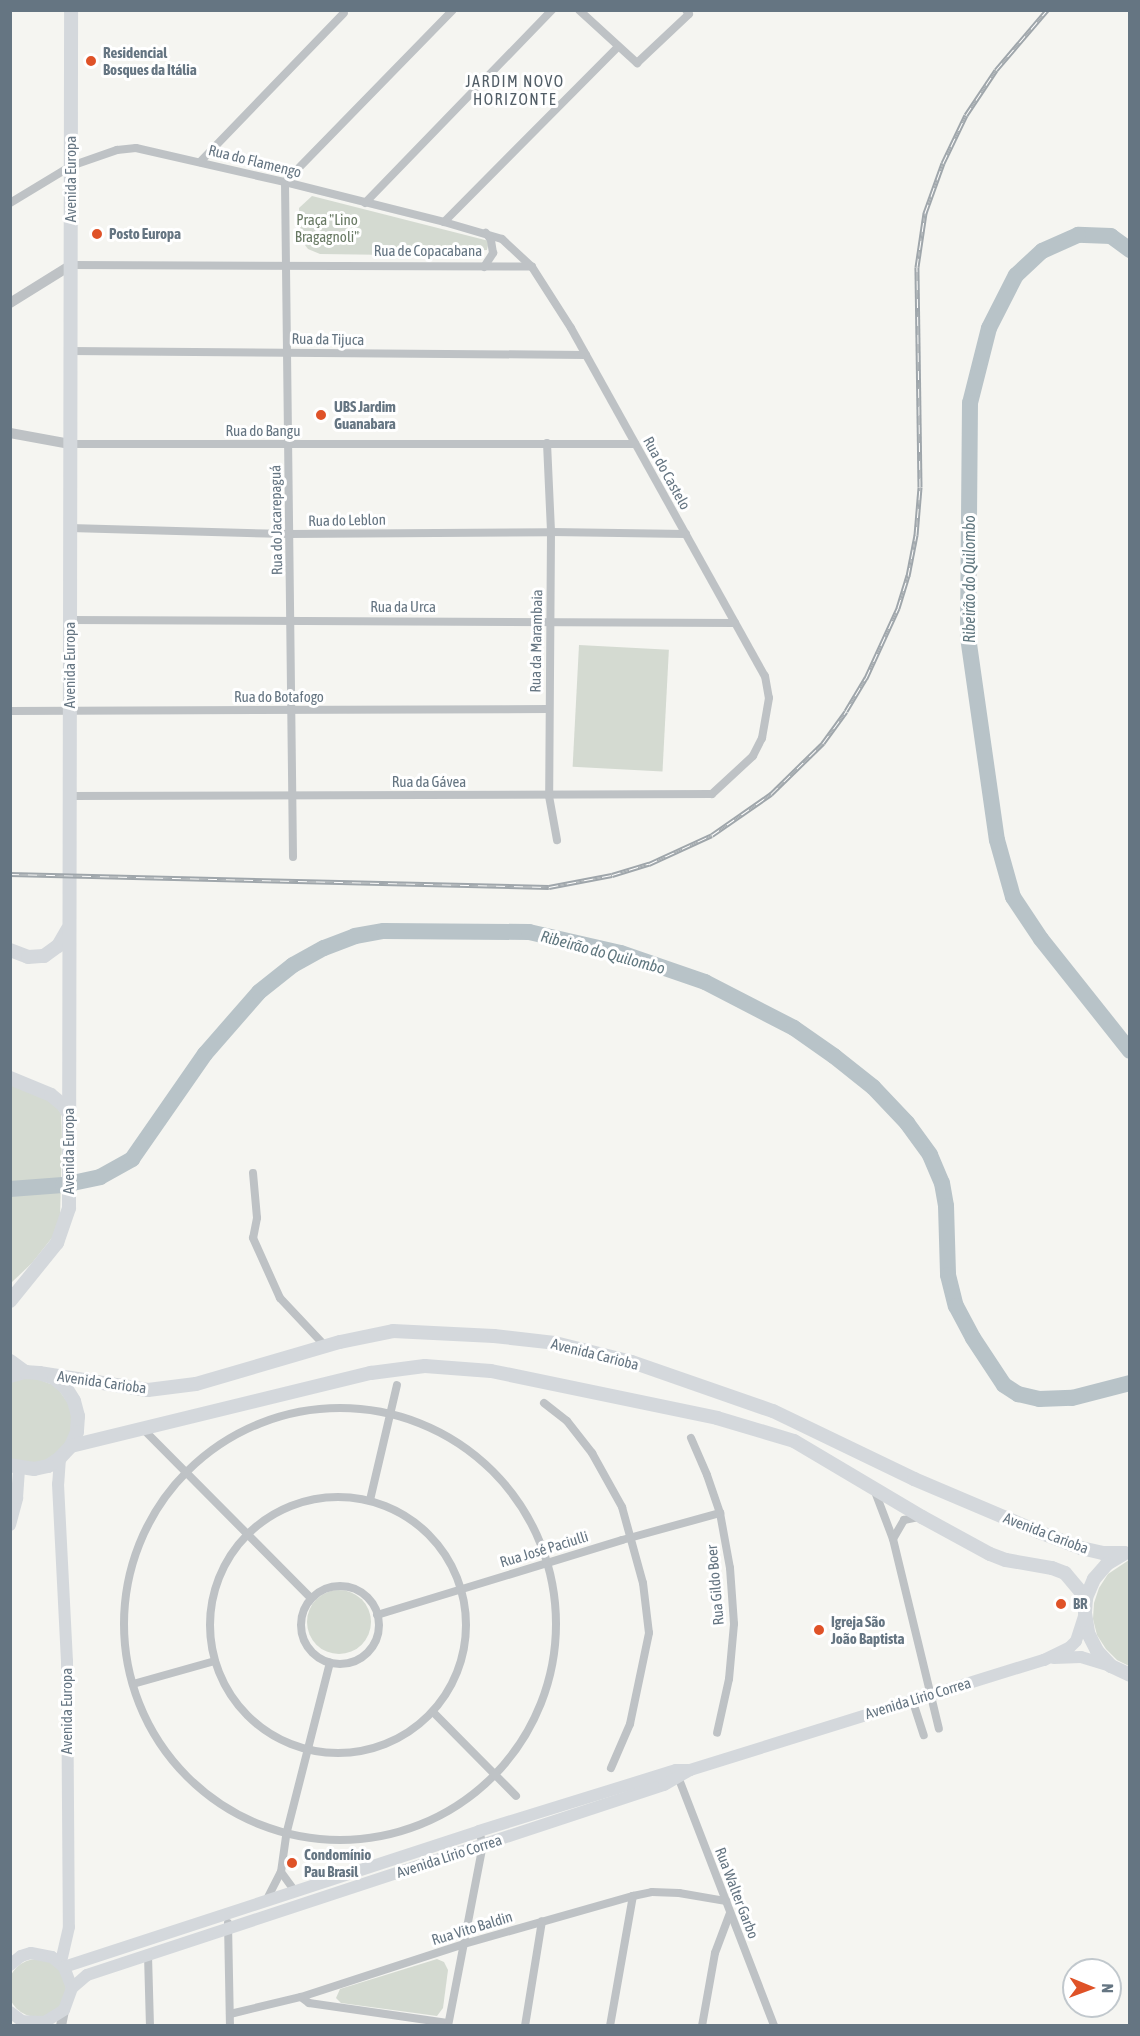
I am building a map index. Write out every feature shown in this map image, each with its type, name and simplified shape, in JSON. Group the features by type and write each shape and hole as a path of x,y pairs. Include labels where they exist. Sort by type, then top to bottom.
{"main road":[{"name":"Avenida Europa","path":"10,1301 57,1243 66,1220 69,1194 71,10"},
{"path":"10,950 28,957 51,952 64,939 70,924"},
{"path":"10,1078 51,1095 64,1106 68,1113"},
{"name":"Avenida Carioba","path":"32,1372 139,1389 171,1389 325,1346 403,1332 494,1336 592,1351 632,1362 773,1411 914,1479 1060,1540 1103,1553 1127,1552"},
{"path":"10,1361 32,1372 54,1378 66,1388 74,1401 78,1416 77,1432 71,1446 60,1458 48,1466 34,1469 15,1467 17,1498 10,1525"},
{"name":"Avenida Carioba","path":"71,1446 370,1373 416,1367 458,1367 491,1371 756,1428 811,1449 922,1517 1005,1560 1052,1568 1065,1573 1086,1598"},
{"path":"10,1376 32,1372"},
{"name":"Avenida Europa","path":"60,1458 58,1484 67,1661 69,1927 63,1965"},
{"path":"1127,1552 1107,1564 1094,1580 1086,1598 1085,1613 1088,1633 1097,1651 1111,1666 1129,1675"},
{"name":"Avenida Lírio Correa","path":"72,1988 87,1975 483,1845 690,1770 930,1693 1044,1660 1069,1648 1077,1641 1085,1613"},
{"name":"Avenida Lírio Correa","path":"1044,1660 1081,1657 1111,1666"},
{"name":"Avenida Lírio Correa","path":"63,1965 479,1832 678,1775"},
{"path":"10,1965 21,1956 31,1953 52,1957 63,1965 72,1988 64,2010 56,2018 34,2024 11,2017"}],"street":[{"path":"285,182 453,10"},
{"path":"364,203 552,10"},
{"path":"579,10 637,63 689,14 686,10"},
{"path":"200,162 345,13"},
{"path":"444,222 618,47"},
{"name":"Rua do Flamengo","path":"10,203 71,166 126,148 285,182 502,239"},
{"name":"Rua do Jacarepaguá","path":"285,182 294,857"},
{"path":"484,267 493,253 491,240 485,233"},
{"name":"Rua do Castelo","path":"502,239 532,267 586,355 765,676 769,698 762,738"},
{"path":"10,303 70,265"},
{"name":"Rua de Copacabana","path":"70,265 532,267"},
{"name":"Rua da Tijuca","path":"70,351 586,355"},
{"path":"10,433 70,444"},
{"name":"Rua da Marambaia","path":"547,443 551,532 549,796 557,840"},
{"name":"Rua do Bangu","path":"70,444 635,444"},
{"name":"Rua do Leblon","path":"70,528 290,534 551,532 686,534"},
{"name":"Rua da Urca","path":"70,620 735,623"},
{"name":"Rua do Botafogo","path":"10,711 548,709"},
{"name":"Rua da Gávea","path":"70,796 712,794 753,756 762,738"},
{"path":"253,1173 257,1218 254,1238 280,1298 325,1346"},
{"path":"370,1500 397,1385"},
{"path":"544,1403 567,1421 592,1453 622,1507 643,1583 649,1633 630,1724 611,1768"},
{"path":"347,1407 391,1413 427,1425 460,1444 489,1467 514,1496 534,1528 547,1564 555,1601 556,1639 549,1677 537,1713 523,1738 495,1776 466,1801 434,1820 398,1833 352,1840 323,1841 286,1834 251,1822 226,1808 189,1780 165,1751 146,1719 133,1684 125,1640 129,1583 137,1550 157,1509 185,1474 219,1444 259,1423 302,1411 347,1407"},
{"path":"143,1429 185,1474 311,1598"},
{"name":"Rua Gildo Boer","path":"691,1438 708,1475 720,1514 730,1568 734,1624 729,1679 717,1733"},
{"path":"874,1488 893,1539 939,1729"},
{"path":"348,1496 370,1500 395,1509 418,1523 437,1541 452,1563 461,1588 467,1621 464,1654 452,1685 433,1712 397,1740 376,1748 331,1754 309,1750 283,1741 260,1727 240,1708 225,1686 215,1661 210,1634 211,1607 218,1580 230,1556 247,1534 273,1514 304,1500 348,1496"},
{"name":"Rua José Paciulli","path":"377,1615 461,1588 720,1514"},
{"path":"893,1539 904,1520 922,1517"},
{"path":"343,1586 365,1595 377,1615 377,1638 363,1656 341,1664 330,1663 310,1651 304,1641 301,1618 311,1598 332,1587 343,1586"},
{"path":"133,1684 215,1661"},
{"path":"267,1899 281,1872 286,1834 330,1663"},
{"path":"912,1700 924,1735"},
{"path":"433,1712 516,1796"},
{"name":"Rua Walter Garbo","path":"678,1775 774,2025"},
{"path":"301,1997 309,2003 448,2024 483,1845 479,1832"},
{"path":"281,1872 294,1890"},
{"name":"Rua Vito Baldin","path":"230,2014 301,1997 464,1944 633,1896 652,1892 679,1893 726,1901"},
{"path":"610,2025 633,1896"},
{"path":"702,2025 715,1953 730,1913"},
{"path":"225,1914 230,1928 230,2025"},
{"path":"525,2025 542,1921"},
{"path":"148,1955 150,2025"},
{"path":"61,2025 64,2010"}],"green space":[{"name":"Praça \"Lino Bragagnoli\"","path":"312,196 489,241 487,250 395,255 320,254 308,249 301,240 299,208"},
{"path":"579,645 669,650 662,772 573,767"},
{"path":"11,1084 54,1102 61,1114 62,1139 60,1218 55,1234 32,1263 11,1283"},
{"path":"32,1377 56,1386 71,1407 72,1433 58,1455 33,1465 11,1461 10,1381"},
{"path":"1129,1560 1129,1666 1117,1660 1106,1649 1097,1635 1093,1619 1094,1603 1099,1588 1108,1574"},
{"path":"339,1590 351,1592 362,1599 369,1610 371,1622 369,1634 362,1645 351,1652 339,1654 327,1652 316,1645 309,1634 307,1622 309,1610 316,1599 327,1592"},
{"path":"31,1959 43,1959 58,1967 66,1982 66,1994 58,2009 43,2017 31,2017 16,2009 8,1994 8,1982 16,1967"},
{"path":"437,1959 444,1962 448,1970 443,2008 437,2016 341,2003 336,1998 340,1989"}],"waterway":[{"name":"Ribeirão do Quilombo","path":"1130,250 1111,236 1078,235 1042,251 1016,275 989,328 970,403 968,637 997,840 1013,897 1041,939 1130,1051"},
{"name":"Ribeirão do Quilombo","path":"10,1189 63,1185 100,1177 132,1159 205,1054 259,992 293,965 324,948 355,936 384,931 529,932 621,953 705,982 794,1028 834,1056 873,1087 907,1123 930,1155 942,1183 946,1206 948,1275 956,1306 973,1338 1004,1385 1018,1394 1039,1399 1072,1398 1130,1383"}],"railway":[{"path":"10,874 549,887 612,875 649,864 712,835 771,794 823,743 846,711 866,678 898,608 908,576 916,535 920,487 917,267 925,213 943,163 966,115 996,70 1047,10"}],"place":[{"name":"Residencial Bosques da Itália","path":"91,61"},
{"name":"Posto Europa","path":"97,234"},
{"name":"UBS Jardim Guanabara","path":"321,415"},
{"name":"BR","path":"1061,1604"},
{"name":"Igreja São João Baptista","path":"819,1630"},
{"name":"Condomínio Pau Brasil","path":"292,1863"}],"district":[{"name":"JARDIM NOVO HORIZONTE","path":"515,90"}]}
